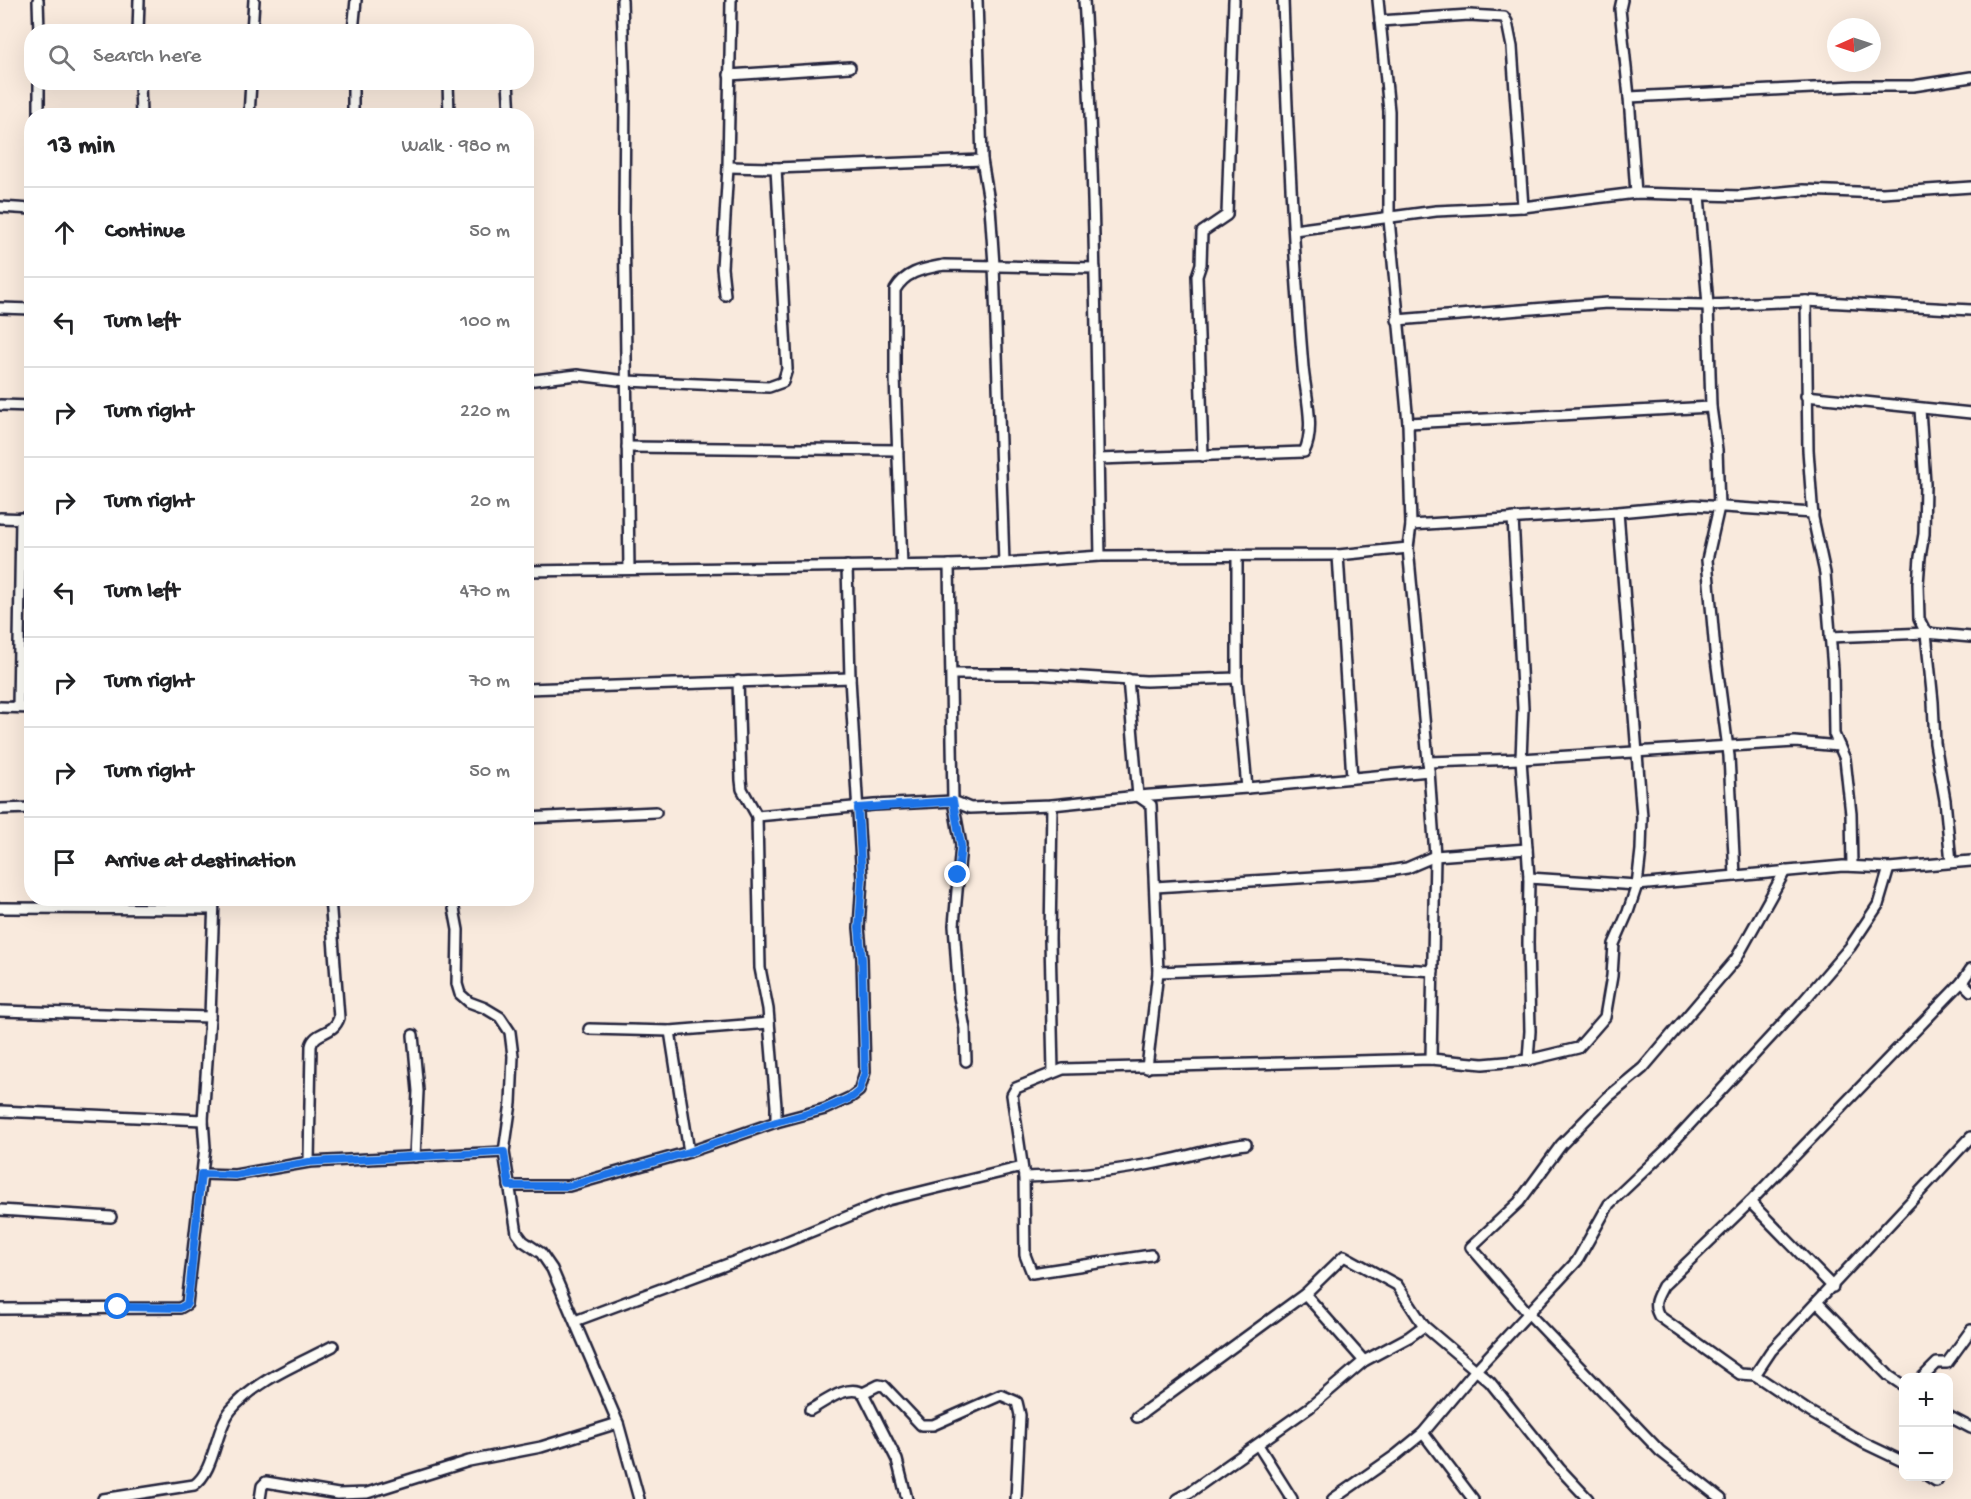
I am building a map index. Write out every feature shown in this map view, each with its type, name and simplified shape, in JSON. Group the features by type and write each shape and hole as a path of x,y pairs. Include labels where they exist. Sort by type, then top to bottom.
{"street":[{"path":"38,0 39,24"},
{"path":"138,24 139,0"},
{"path":"252,24 254,0"},
{"path":"354,24 356,0"},
{"path":"622,0 625,94 624,216 629,569"},
{"path":"725,295 722,268 728,167 731,0"},
{"path":"977,0 982,160 990,207 994,265 1004,563"},
{"path":"1084,0 1090,93 1100,556"},
{"path":"1203,456 1197,276 1201,264 1202,232 1227,215 1234,0"},
{"path":"1098,459 1304,452 1309,444 1310,427 1305,393 1294,230 1282,0"},
{"path":"1378,0 1389,111 1389,219 1408,423 1411,525 1408,548 1435,856 1431,1059"},
{"path":"1622,0 1620,9 1636,193"},
{"path":"1380,21 1469,15 1504,17 1512,47 1523,207"},
{"path":"729,75 850,67"},
{"path":"1629,97 1855,86 1913,87 1971,77"},
{"path":"39,90 39,108"},
{"path":"140,90 141,108"},
{"path":"249,108 251,90"},
{"path":"353,90 353,108"},
{"path":"448,90 449,108"},
{"path":"508,90 510,108"},
{"path":"728,167 776,168 982,160"},
{"path":"534,380 577,375 626,381 769,387 783,382 787,369 776,168"},
{"path":"1294,230 1436,211 1523,207 1636,193 1740,196 1803,190 1883,193 1971,188"},
{"path":"1699,195 1708,305 1711,407 1718,450 1719,507 1707,560 1715,651 1728,745 1735,876"},
{"path":"0,207 24,208"},
{"path":"902,566 895,376 895,290 900,280 920,269 944,265 1095,268"},
{"path":"1397,320 1607,303 1708,305 1806,301 1971,310"},
{"path":"1806,301 1806,396 1813,513 1825,573 1833,669 1834,734 1845,759 1851,814 1852,866"},
{"path":"0,308 24,309"},
{"path":"1806,396 1971,413"},
{"path":"0,405 24,405"},
{"path":"1408,423 1711,407"},
{"path":"1920,409 1925,484 1924,534 1918,584 1919,619 1926,633 1935,743 1946,800 1951,862"},
{"path":"627,447 898,450"},
{"path":"1411,525 1694,505 1813,513"},
{"path":"1151,1255 1032,1273 1025,1255 1024,1177 1012,1095 1016,1088 1063,1069 1431,1059 1483,1064 1528,1060 1578,1048 1605,1017 1612,976 1614,944 1637,885 1642,817 1618,512"},
{"path":"0,518 24,518"},
{"path":"18,708 21,518"},
{"path":"1513,518 1523,708 1521,759 1529,878 1530,1031 1528,1060"},
{"path":"534,571 949,565 1100,556 1338,555 1408,548"},
{"path":"1338,555 1352,778"},
{"path":"1237,556 1237,678 1247,788"},
{"path":"949,565 953,801 961,845 954,925 959,998 965,1029 966,1061"},
{"path":"509,1186 569,1186 689,1152 776,1122 825,1109 852,1097 859,1091 865,1072 859,928 862,880 850,678 847,566"},
{"path":"1830,637 1926,633 1971,637"},
{"path":"952,674 1035,674 1146,681 1237,678"},
{"path":"534,689 850,678"},
{"path":"1128,679 1138,796"},
{"path":"738,681 742,789 757,816 760,968 769,1023 776,1122"},
{"path":"0,707 24,708"},
{"path":"757,816 953,801 970,808 1052,805 1352,778 1429,767 1637,750 1795,742 1839,746"},
{"path":"1138,796 1151,805 1158,972 1147,1068"},
{"path":"1052,805 1050,939 1053,1072"},
{"path":"0,809 24,808"},
{"path":"534,818 656,812"},
{"path":"1155,887 1376,873 1407,868 1435,856 1527,849"},
{"path":"1529,878 1637,885 1852,866 1889,868 1971,861"},
{"path":"1334,1499 1346,1496 1423,1433 1475,1371 1577,1261 1609,1204 1665,1151 1801,1004 1850,947 1878,905 1889,868"},
{"path":"1721,1499 1660,1451 1528,1313 1471,1247 1519,1202 1569,1137 1608,1097 1643,1068 1736,959 1785,871"},
{"path":"0,1309 180,1308 187,1304 205,1147 203,1120 210,1017 213,906"},
{"path":"309,1162 311,1046 316,1037 333,1029 339,1018 331,906"},
{"path":"454,906 458,930 457,984 460,994 469,1002 500,1017 510,1032 511,1103 504,1152 517,1233 523,1241 541,1253 552,1269 618,1423 639,1499"},
{"path":"0,908 213,909"},
{"path":"1158,972 1346,965 1433,971"},
{"path":"1899,1460 1819,1417 1755,1375 1740,1374 1666,1322 1655,1308 1663,1286 1750,1202 1962,982 1971,969"},
{"path":"1962,982 1971,991"},
{"path":"0,1011 210,1017"},
{"path":"589,1029 670,1031 769,1023"},
{"path":"670,1031 689,1152"},
{"path":"413,1035 418,1091 415,1157"},
{"path":"0,1111 203,1120"},
{"path":"1755,1375 1771,1351 1971,1137"},
{"path":"1024,1177 1060,1176 1099,1171 1165,1161 1224,1146 1246,1144"},
{"path":"201,1174 235,1175 309,1162 504,1152"},
{"path":"575,1321 771,1248 888,1200 1022,1167"},
{"path":"1750,1202 1833,1287"},
{"path":"0,1210 111,1217"},
{"path":"1137,1417 1305,1294 1344,1257 1396,1285 1424,1326 1490,1382 1559,1468 1588,1499"},
{"path":"1305,1294 1364,1361"},
{"path":"1818,1303 1889,1376 1899,1383"},
{"path":"1177,1499 1310,1407 1364,1361 1424,1326"},
{"path":"1926,1373 1937,1363 1947,1363 1971,1330"},
{"path":"103,1499 194,1485 200,1481 229,1412 250,1392 333,1346"},
{"path":"863,1393 879,1385 884,1386 921,1425 933,1425 1000,1395 1017,1402 1020,1415 1016,1499"},
{"path":"810,1410 847,1391 856,1390 863,1393 897,1460 907,1499"},
{"path":"1953,1419 1971,1428"},
{"path":"260,1499 262,1486 266,1482 338,1494 367,1493 469,1461 541,1447 618,1423"},
{"path":"1423,1433 1473,1499"},
{"path":"1258,1445 1292,1499"}],"route":[{"path":"118,1307 180,1308 187,1304 201,1174 235,1175 309,1162 504,1152 509,1186 569,1186 689,1152 776,1122 825,1109 852,1097 859,1091 865,1072 859,928 862,880 858,808 874,805 953,801 961,845 958,875"}]}
